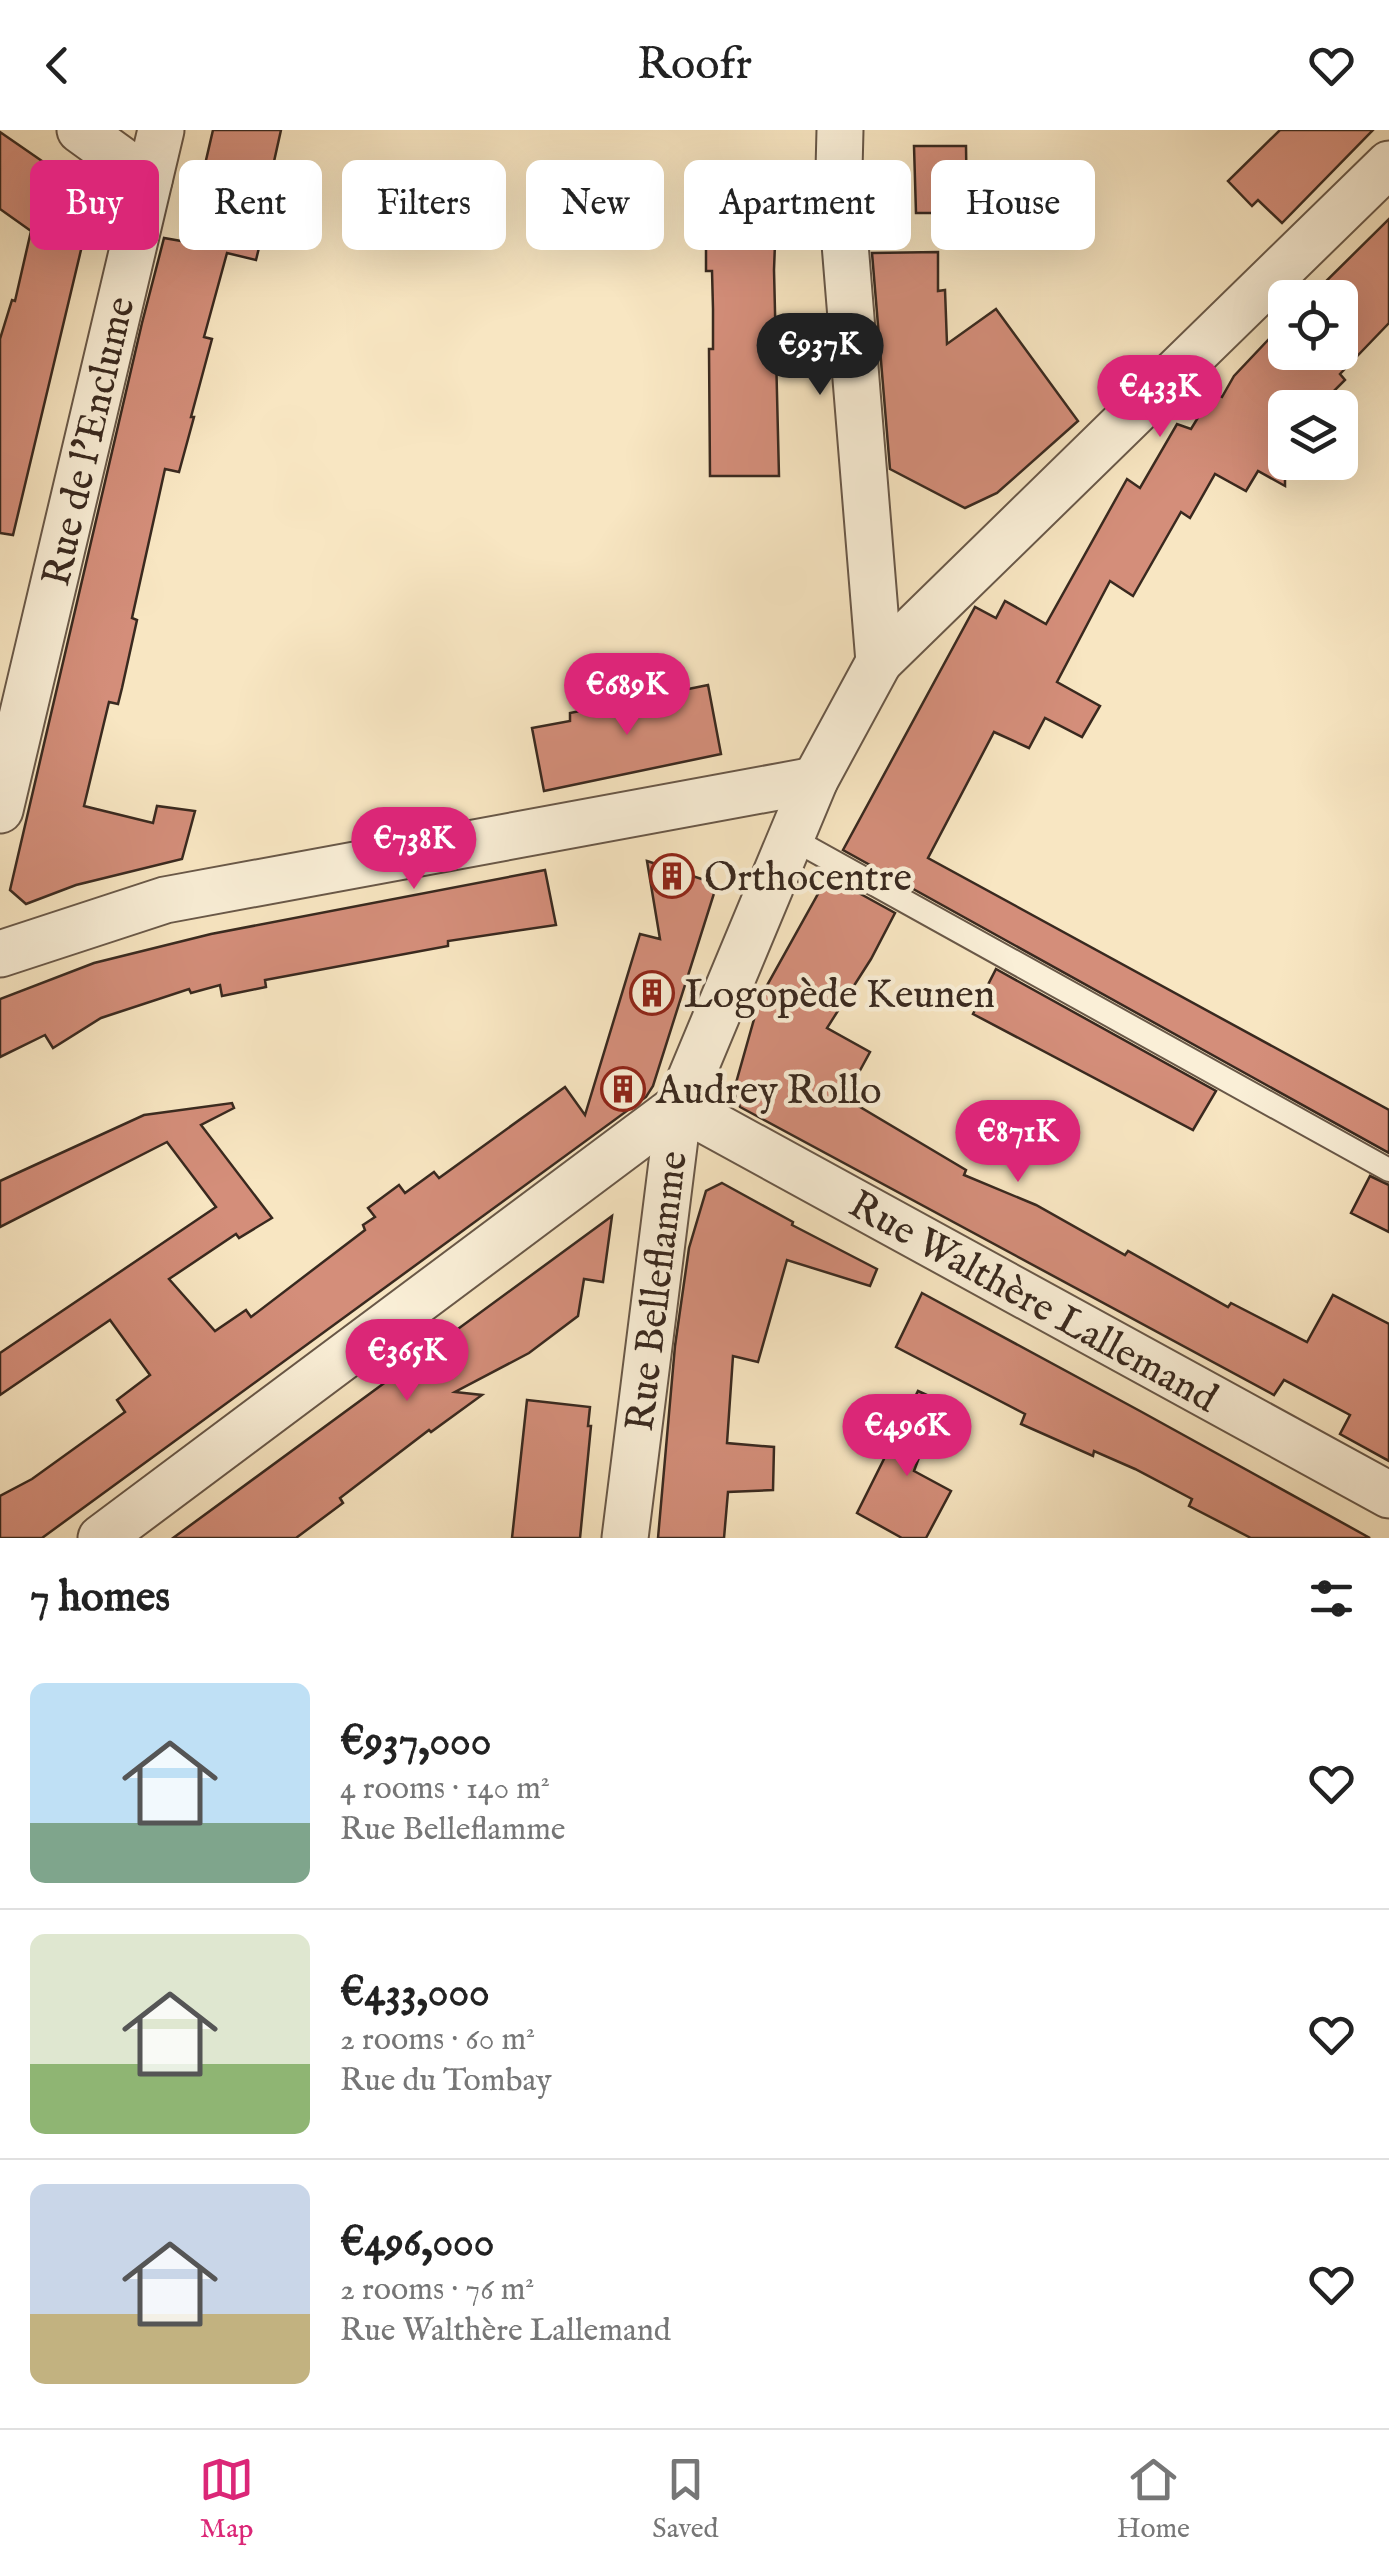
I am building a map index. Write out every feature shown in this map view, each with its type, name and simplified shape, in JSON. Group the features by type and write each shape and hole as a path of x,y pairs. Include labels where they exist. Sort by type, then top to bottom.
{"street":[{"path":"80,130 121,160"},
{"name":"Rue de l'Enclume","path":"153,160 160,130"},
{"path":"840,130 839,170 880,662"},
{"name":"Rue Belleflamme","path":"624,1538 679,1106 815,780 880,662 1389,164"},
{"name":"Rue de l'Enclume","path":"0,810 18,653 130,250"},
{"path":"0,954 165,900 815,780"},
{"path":"102,1538 679,1106"},
{"name":"Rue Walthère Lallemand","path":"679,1106 1389,1495"}],"lane":[{"path":"791,838 1389,1170"}],"building":[{"path":"213,130 281,130 274,160 206,160"},
{"path":"1280,130 1373,130 1282,223 1258,200 1252,206 1228,181"},
{"path":"0,132 41,160 30,160 30,230 0,209"},
{"path":"914,146 966,146 966,160 931,160 931,213 916,213"},
{"path":"1389,219 1389,323 1358,355 1358,280 1327,280"},
{"path":"30,235 30,250 81,250 13,535 0,533 0,339 12,300 15,301"},
{"path":"164,238 179,241 179,250 258,250 256,260 227,253 204,337 212,339 194,417 179,472 165,469 132,618 137,620 122,688 118,704 109,702 84,806 153,823 157,806 195,811 182,859 76,885 26,904 10,890"},
{"path":"706,250 775,250 779,476 710,476 709,349 713,349 713,309 712,271 706,271"},
{"path":"938,252 938,291 945,290 947,344 996,309 1078,421 997,493 965,508 890,469 872,253"},
{"path":"1268,340 1268,370 1344,370 1340,374 1345,380 1335,390 1268,390 1268,477 1258,471 1246,491 1215,474 1190,518 1181,512 1133,596 1110,581 1057,682 1100,706 1082,737 1045,718 1029,748 994,732 928,858 1389,1110 1389,1153 843,850 975,607 996,618 1005,601 1046,624 1127,479 1140,488 1177,424 1191,429 1213,393 1222,397 1234,376"},
{"path":"708,685 721,754 544,791 532,728 570,721 570,713"},
{"path":"647,861 717,884 653,1086 646,1097 42,1538 0,1538 0,1496 32,1479 125,1412 117,1400 150,1375 110,1320 0,1395 0,1353 216,1207 167,1142 0,1227 0,1181 144,1115 232,1103 234,1108 201,1125 272,1218 239,1238 236,1234 169,1279 215,1331 246,1310 251,1317 365,1230 363,1225 375,1217 368,1208 399,1185 405,1193 434,1172 439,1178 565,1087 585,1115 640,934 660,939"},
{"path":"545,870 556,925 448,941 448,946 265,980 266,987 222,996 220,985 191,993 189,989 101,1018 53,1048 45,1035 0,1057 0,999 94,963 211,934"},
{"path":"828,876 895,913 827,1028 870,1052 845,1098 966,1170 964,1175 1036,1205 1125,1255 1128,1251 1228,1307 1231,1303 1307,1342 1333,1295 1389,1324 1389,1461 1340,1434 1350,1415 1284,1380 1274,1395 740,1107 734,1090 760,998"},
{"path":"996,969 1216,1091 1193,1130 973,1014"},
{"path":"1370,1176 1389,1185 1389,1232 1351,1213"},
{"path":"722,1183 877,1269 870,1286 787,1260 758,1362 733,1356 727,1443 774,1447 773,1490 728,1492 724,1538 658,1538 675,1346 689,1248 706,1191"},
{"path":"612,1216 603,1282 584,1279 578,1316 529,1353 455,1392 482,1395 340,1498 343,1503 296,1538 173,1538"},
{"path":"922,1293 1370,1538 1251,1538 1189,1506 1192,1499 1135,1469 1094,1451 1093,1456 1021,1424 1025,1414 896,1347"},
{"path":"918,1391 940,1401 914,1471 951,1491 926,1538 902,1538 857,1513"},
{"path":"527,1400 590,1407 580,1538 512,1538"}],"place":[{"name":"Orthocentre","path":"672,876"},
{"name":"Logopède Keunen","path":"652,993"},
{"name":"Audrey Rollo","path":"623,1089"}]}
